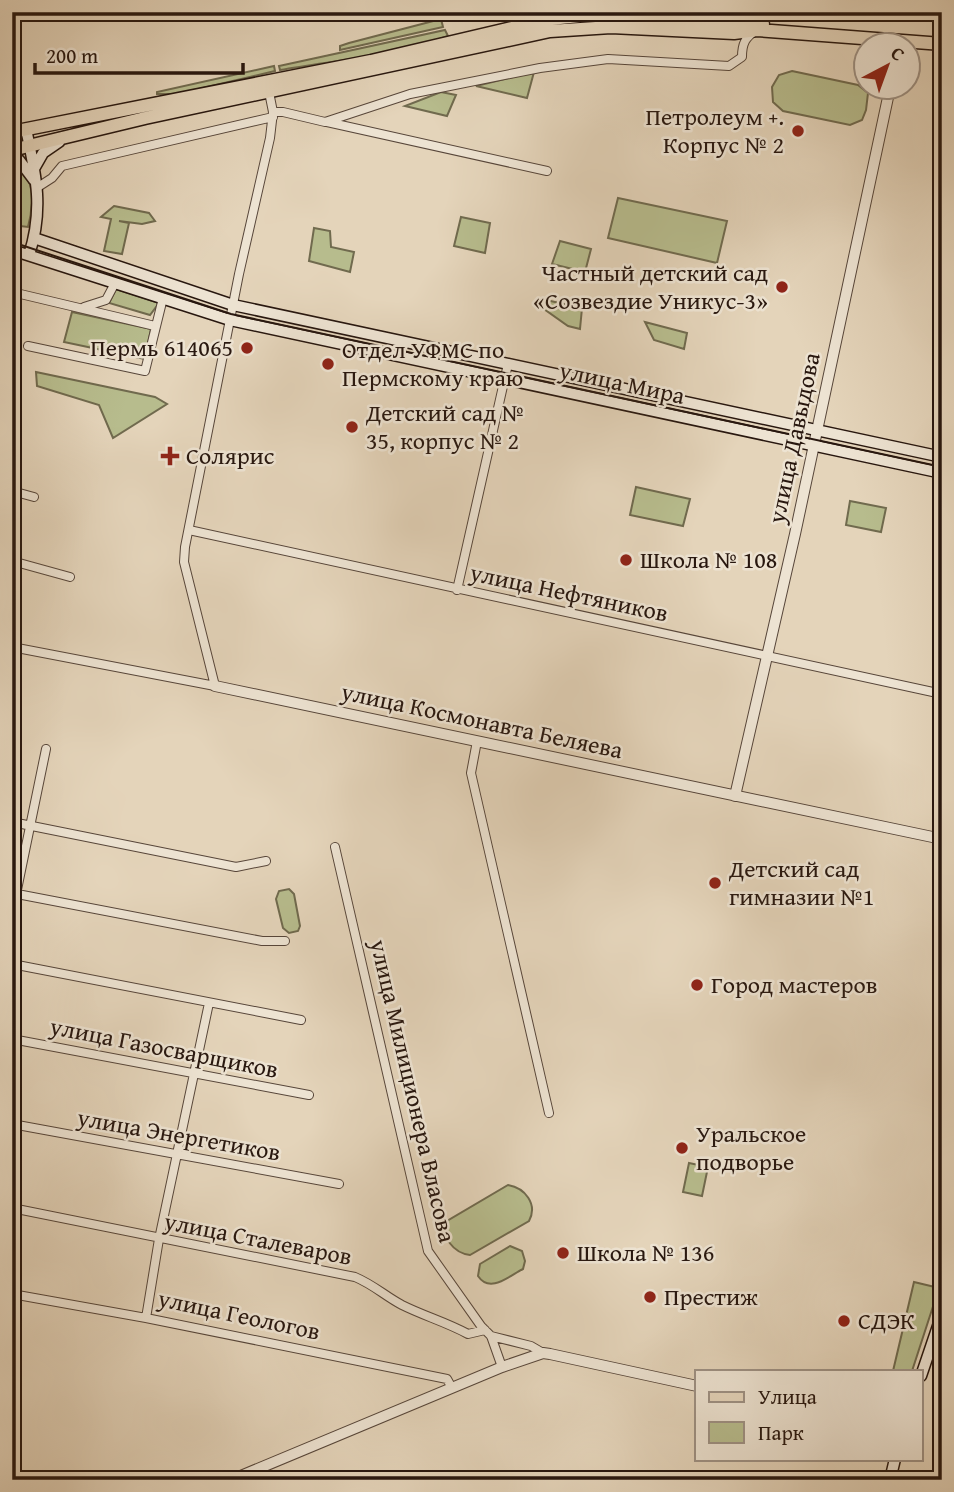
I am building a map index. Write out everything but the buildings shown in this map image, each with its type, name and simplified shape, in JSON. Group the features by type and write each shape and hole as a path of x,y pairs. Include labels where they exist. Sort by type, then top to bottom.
{"main road":[{"path":"12,132 574,28 611,27 734,33 756,22 852,34"},
{"path":"922,38 942,37"},
{"path":"922,42 942,44"},
{"path":"12,150 65,139 268,86"},
{"path":"26,129 35,167 38,215 29,256"},
{"path":"35,167 46,149 65,139"},
{"path":"12,157 28,170 37,185"},
{"name":"улица Мира","path":"34,238 233,305 942,457"},
{"name":"улица Мира","path":"12,250 230,320 942,473"},
{"path":"922,1373 942,1314"},
{"path":"890,1480 895,1460"}],"street":[{"path":"325,122 410,94 540,68 628,59 729,66 742,57 742,45 756,22"},
{"path":"215,686 184,562 230,320 273,115 268,86"},
{"name":"улица Давыдова","path":"735,796 814,446 887,102"},
{"path":"37,185 52,178 62,166 283,112 547,171"},
{"path":"79,307 106,300 115,283"},
{"path":"12,292 155,326"},
{"path":"28,346 145,372 163,298"},
{"path":"457,590 508,364"},
{"path":"12,491 34,497"},
{"name":"улица Нефтяников","path":"189,530 942,694"},
{"path":"12,561 70,577"},
{"name":"улица Космонавта Беляева","path":"12,647 215,686 942,839"},
{"path":"477,741 471,773 549,1112"},
{"path":"12,914 14,893 46,749"},
{"path":"12,822 236,867 266,861"},
{"name":"улица Милиционера Власова","path":"335,847 428,1251 488,1333 502,1367"},
{"path":"14,893 262,942 285,941"},
{"path":"12,964 301,1020"},
{"path":"146,1318 159,1240 209,1003"},
{"name":"улица Газосварщиков","path":"12,1039 309,1095"},
{"name":"улица Энергетиков","path":"12,1124 339,1184"},
{"name":"улица Сталеваров","path":"12,1208 159,1240 355,1277 374,1284 393,1300 468,1334 488,1333"},
{"name":"улица Геологов","path":"12,1294 146,1318 447,1379 452,1388"},
{"path":"488,1333 531,1346 543,1353 695,1387"},
{"path":"231,1480 502,1367 543,1353"}],"green space":[{"path":"441,19 443,27 340,50 340,46 349,43"},
{"path":"445,30 448,36 386,53 280,70 279,66"},
{"path":"274,66 275,71 177,94 157,94 157,92"},
{"path":"792,71 852,84 852,102 867,102 862,120 850,125 783,111 773,102 772,87 779,75"},
{"path":"534,72 527,98 476,86"},
{"path":"441,92 456,95 447,116 405,106"},
{"path":"12,160 30,184 32,203 28,227 12,225"},
{"path":"618,198 727,221 717,263 608,238"},
{"path":"114,206 149,213 155,221 142,224 119,221 129,223 122,254 104,251 111,219 101,217"},
{"path":"461,217 490,223 485,253 454,246"},
{"path":"314,228 330,231 331,247 354,252 350,272 309,261"},
{"path":"560,241 591,249 585,272 552,264"},
{"path":"116,289 159,303 150,315 109,303"},
{"path":"546,300 582,308 580,329 568,326 544,309"},
{"path":"72,312 151,329 145,359 64,342"},
{"path":"645,322 687,333 684,349 654,340"},
{"path":"36,372 155,397 167,404 113,438 99,405 37,386"},
{"path":"636,487 690,499 683,526 630,515"},
{"path":"850,501 886,508 881,532 846,525"},
{"path":"289,889 294,894 300,926 298,931 289,933 283,928 276,899 279,891"},
{"path":"689,1163 708,1167 702,1196 683,1192"},
{"path":"508,1185 524,1193 531,1203 529,1221 470,1255 454,1248 445,1233 447,1221"},
{"path":"510,1246 522,1251 525,1261 523,1269 494,1284 483,1281 478,1276 480,1264"},
{"path":"914,1282 939,1288 912,1370 893,1370"}],"tram line":[{"path":"12,242 231,314 942,467"}],"place":[{"name":"Петролеум +. Корпус № 2","path":"798,131"},
{"name":"Частный детский сад «Созвездие Уникус-3»","path":"782,287"},
{"name":"Пермь 614065","path":"247,348"},
{"name":"Отдел УФМС по Пермскому краю","path":"328,364"},
{"name":"Детский сад № 35, корпус № 2","path":"352,427"},
{"name":"Солярис","path":"170,456"},
{"name":"Школа № 108","path":"626,560"},
{"name":"Детский сад гимназии №1","path":"715,883"},
{"name":"Город мастеров","path":"697,985"},
{"name":"Уральское подворье","path":"682,1148"},
{"name":"Школа № 136","path":"563,1253"},
{"name":"Престиж","path":"650,1297"},
{"name":"СДЭК","path":"844,1321"}]}
